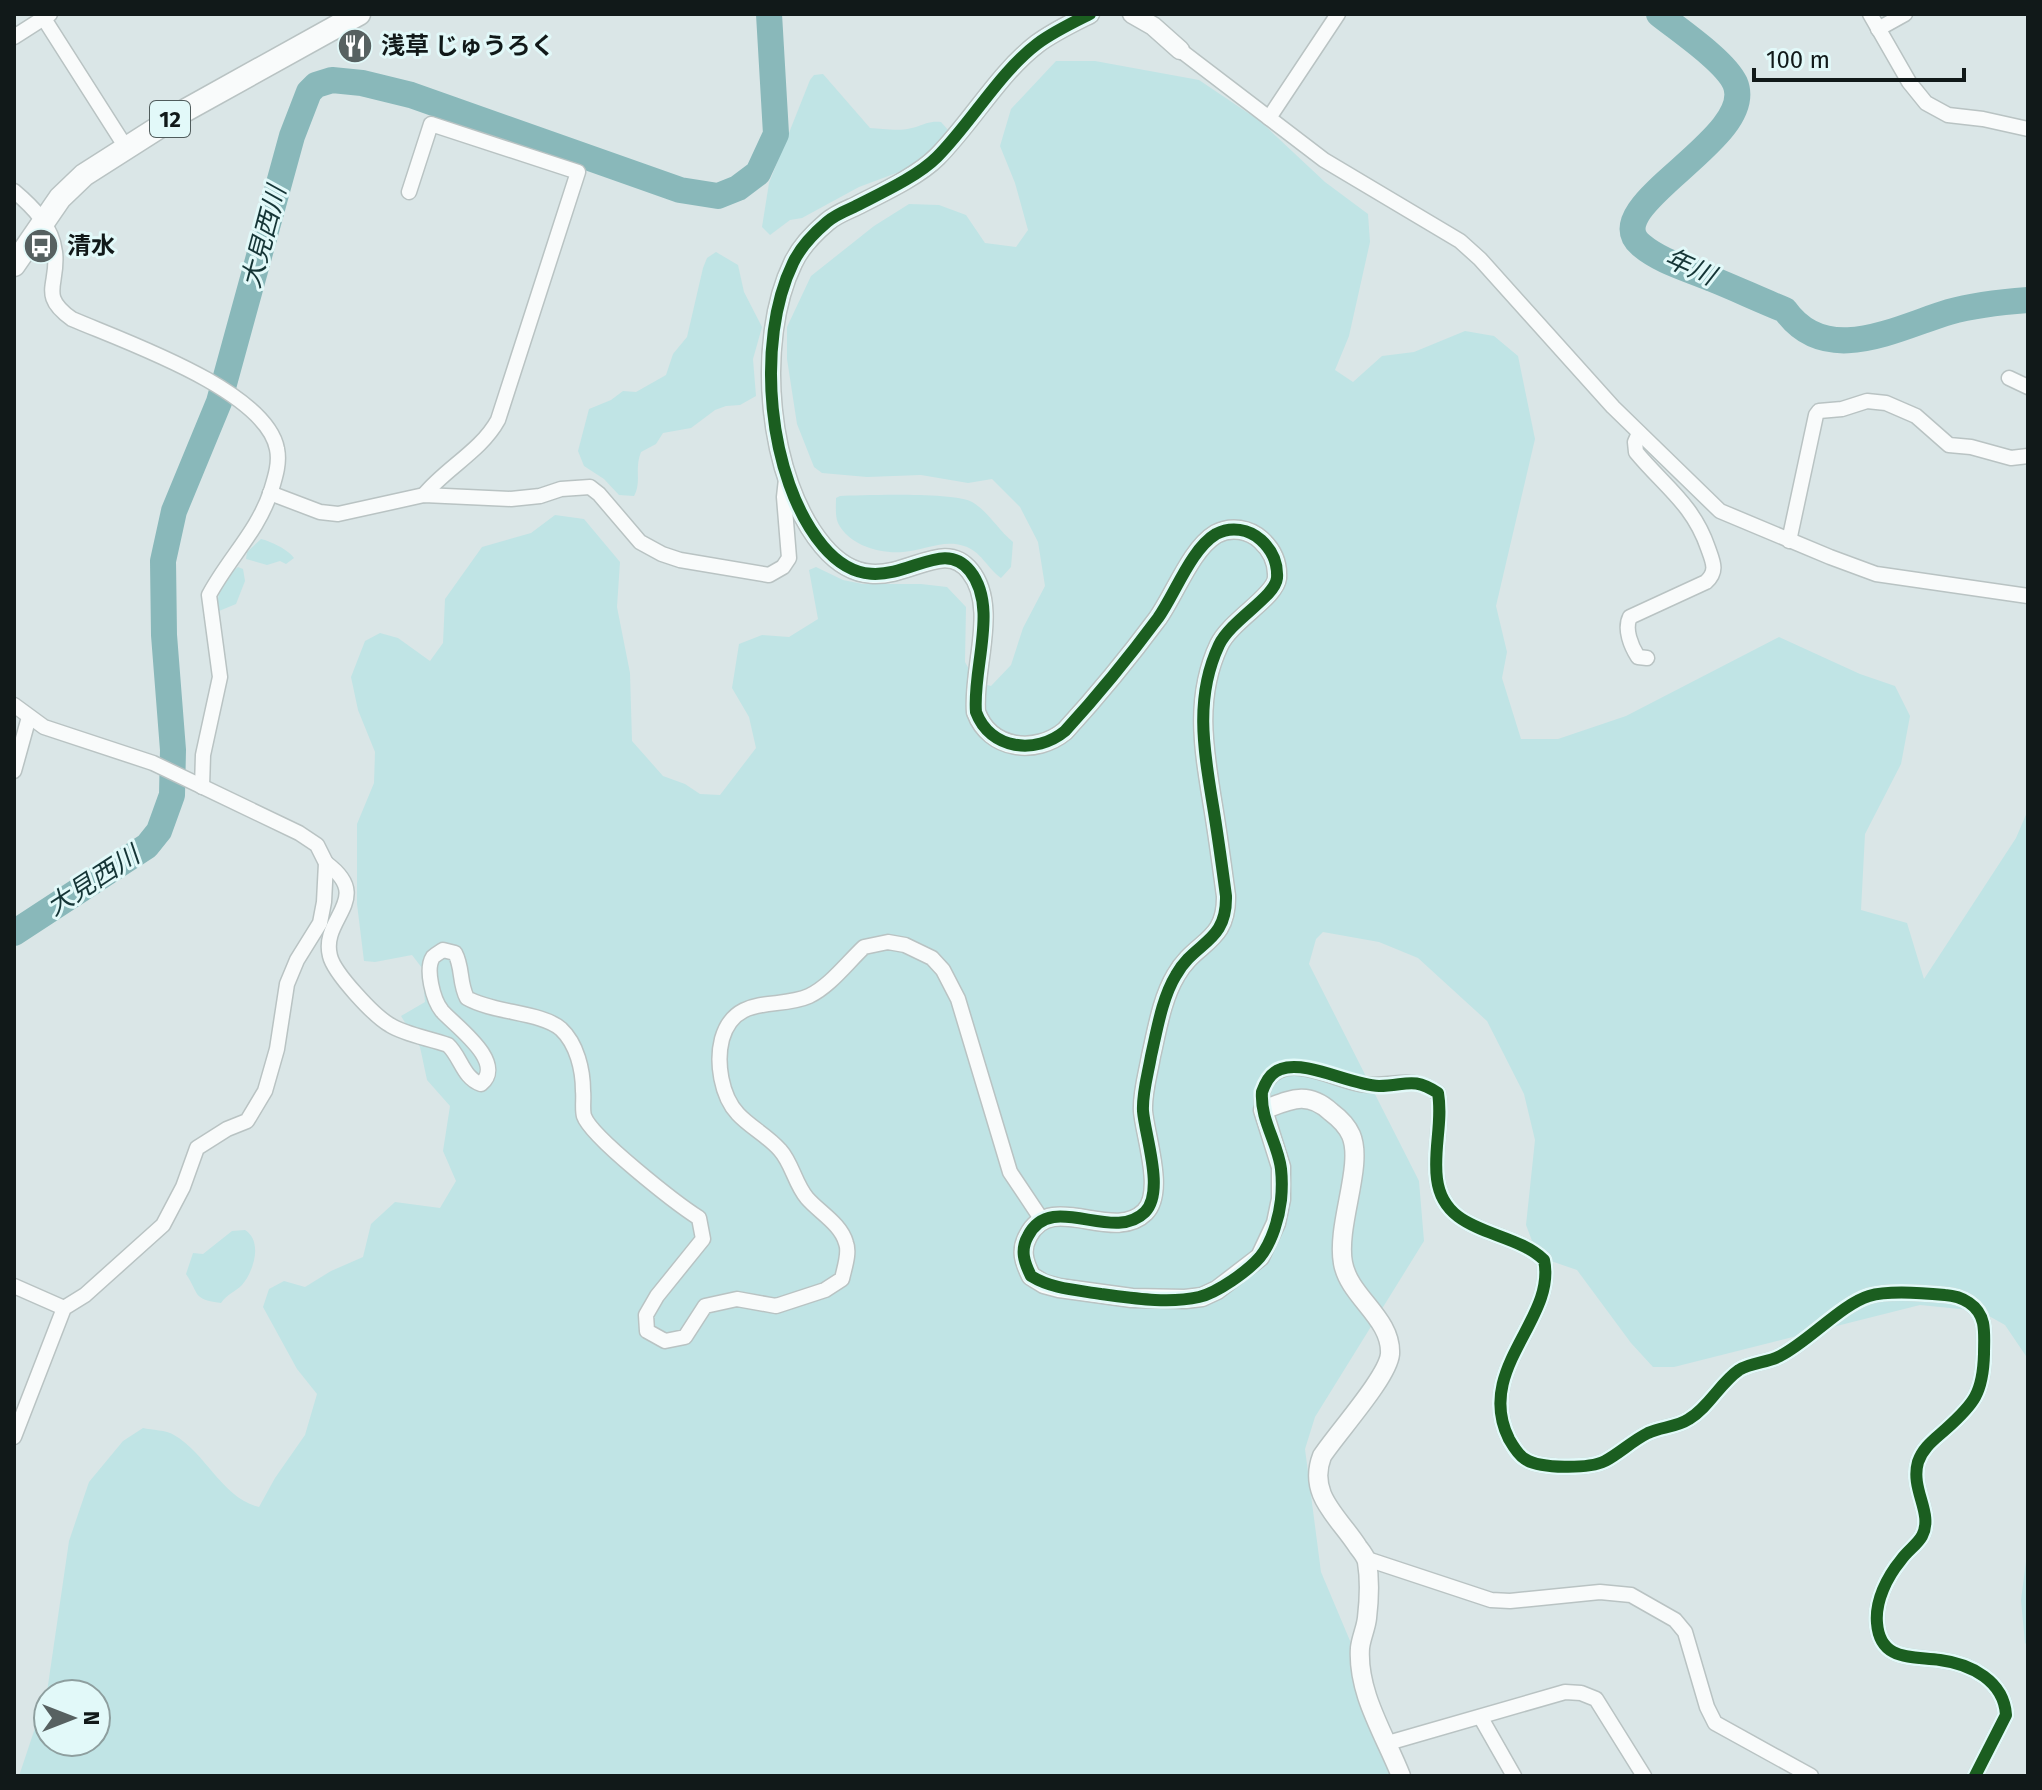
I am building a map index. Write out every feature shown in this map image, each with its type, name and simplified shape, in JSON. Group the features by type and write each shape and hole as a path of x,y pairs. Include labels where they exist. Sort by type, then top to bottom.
{"main road":[{"name":"12","path":"14,265 60,198 84,175 125,146 356,15"}],"street":[{"path":"1090,14 1036,44 935,160 830,219 812,237 794,260 775,314 772,357 775,439 786,479 810,527 823,546 844,566 857,572 893,574 935,559 952,559 969,569 984,602 976,712 980,725 988,733 1011,745 1046,744 1065,731 1156,620 1198,552 1218,533 1232,529 1257,536 1268,546 1276,561 1274,588 1241,616 1220,642 1203,697 1202,742 1226,913 1215,934 1184,961 1167,994 1153,1047 1143,1108 1154,1176 1151,1203 1148,1210 1130,1221 1101,1222 1060,1216 1042,1220 1030,1231 1023,1251 1031,1276 1044,1284 1132,1298 1185,1299 1202,1297 1217,1290 1260,1257 1276,1223 1281,1199 1281,1167 1263,1110 1262,1092 1272,1075 1285,1068 1308,1070 1367,1085 1413,1081 1438,1093 1436,1178 1441,1198 1450,1211 1466,1223 1526,1247 1544,1260 1545,1284 1505,1373 1501,1395 1504,1428 1518,1453 1526,1460 1549,1465 1584,1466 1605,1461 1651,1432 1691,1418 1735,1373 1753,1363 1779,1357 1870,1296 1953,1296 1977,1308 1984,1335 1983,1378 1979,1393 1961,1415 1931,1441 1918,1462 1916,1480 1926,1521 1924,1529 1882,1591 1876,1621 1878,1634 1894,1652 1912,1660 1942,1660 1965,1667 1985,1676 2000,1691 2006,1715 1975,1776"},
{"path":"1132,14 1153,26 1180,50 1336,168 1460,241 1639,433 1720,511 1876,574 2028,596"},
{"path":"1269,118 1338,14"},
{"path":"1870,14 1909,82 1926,103 1948,115 2028,129"},
{"path":"1878,29 1905,14"},
{"path":"14,37 45,15 125,146"},
{"path":"409,192 431,124 578,172 498,420 491,433 424,495"},
{"path":"14,191 37,210 53,241 52,300 58,309 72,319 204,379 241,400 262,421 277,449 278,464 270,493 252,531 209,595 220,677 197,784"},
{"path":"2009,378 2028,387"},
{"path":"1789,541 1819,411 1842,409 1867,401 1886,403 1916,416 1949,445 1971,447 2008,458 2028,456"},
{"path":"1639,433 1635,442 1636,452 1698,521 1715,567 1713,576 1706,582 1630,617 1628,628 1634,650 1638,657 1647,658"},
{"path":"270,493 320,512 338,514 424,495 511,499 590,487 640,542 662,554 680,560 769,575 783,567 789,558 784,497 786,479"},
{"path":"14,705 44,727 153,763 299,833 317,845 326,863 345,881 346,907 329,944 330,956 341,976 375,1014 393,1027 448,1045 470,1079 481,1084 486,1081 487,1065 478,1046 441,1010 434,993 432,958 443,950 455,953 460,963 461,981 467,998 484,1007 549,1022 560,1028 579,1060 583,1077 584,1116 603,1142 677,1204 699,1218 703,1239 657,1296 646,1315 647,1331 665,1341 685,1337 705,1306 737,1299 776,1306 825,1290 842,1279 848,1247 842,1233 805,1196 781,1151 736,1112 725,1091 719,1067 722,1038 735,1015 762,1003 808,996 820,989 864,947 873,944 888,942 916,949 932,958 943,970 958,999 1010,1172 1042,1220"},
{"path":"14,771 29,717"},
{"path":"14,1437 64,1308 85,1295 163,1225 183,1187 197,1148 227,1129 247,1121 257,1108 272,1072 287,984 297,960 320,923 326,863"},
{"path":"1263,1110 1296,1098 1316,1100 1345,1125 1352,1136 1354,1160 1341,1239 1343,1261 1347,1277 1381,1323 1390,1354 1382,1374 1322,1456 1317,1478 1326,1506 1346,1527 1367,1559 1367,1619 1360,1648 1362,1679 1367,1699 1401,1776"},
{"path":"14,1286 64,1308"},
{"path":"1367,1559 1491,1600 1600,1592 1631,1595 1675,1620 1685,1632 1707,1707 1715,1723 1811,1776"},
{"path":"1388,1743 1565,1692 1581,1693 1596,1699 1644,1776"},
{"path":"1481,1718 1514,1776"}],"shaded area":[{"path":"1056,61 1095,61 1199,80 1260,121 1325,182 1368,214 1370,242 1349,336 1335,370 1353,382 1382,356 1414,352 1465,331 1494,336 1518,356 1535,439 1496,606 1507,652 1502,678 1521,739 1558,739 1626,716 1779,637 1860,674 1895,686 1910,716 1901,764 1865,834 1861,910 1907,923 1924,979 2016,838 2028,810 2028,1359 2005,1325 1980,1311 1920,1305 1674,1367 1653,1367 1631,1343 1577,1270 1548,1260 1534,1246 1526,1225 1535,1140 1524,1094 1487,1021 1418,958 1379,942 1323,932 1316,939 1309,964 1419,1181 1424,1241 1315,1417 1305,1449 1321,1572 1407,1776 19,1776 32,1737 32,1758 112,1758 112,1678 49,1678 69,1541 89,1482 123,1441 143,1428 174,1435 196,1453 224,1485 246,1502 259,1507 305,1435 317,1394 297,1369 263,1307 269,1289 284,1281 305,1287 363,1257 371,1224 395,1202 440,1208 456,1181 443,1151 450,1106 427,1080 420,1047 401,1016 425,1002 422,968 412,955 364,961 357,904 357,824 374,783 375,752 358,710 351,677 365,641 380,633 398,638 430,661 443,643 445,599 482,547 531,533 555,515 584,519 620,562 617,607 630,673 632,741 663,776 685,784 700,794 720,795 756,748 749,717 732,688 739,644 762,635 789,637 818,619 809,570 816,567 843,580 863,584 947,587 966,607 965,662 976,682 991,686 1011,665 1023,628 1045,586 1038,542 1020,507 992,479 968,483 921,475 867,477 822,473 814,467 797,424 787,359 787,327 811,276 874,226 909,204 939,205 966,215 985,243 1016,247 1028,230 1015,183 1000,146 1011,109"},
{"path":"823,74 870,128 893,130 941,122 948,130 937,147 907,169 859,187 802,218 790,220 770,235 762,227 769,183 810,80 814,75"},
{"path":"716,252 738,265 744,292 762,327 753,359 756,396 740,405 715,410 691,428 663,433 656,444 641,452 634,496 619,495 604,479 584,466 578,451 589,409 623,391 636,392 666,375 673,354 687,337 707,258"},
{"path":"929,495 972,502 1013,542 1011,567 1001,578 975,552 956,544 903,552 866,546 849,537 838,523 836,498"},
{"path":"261,539 279,546 294,558 286,564 280,561 267,565 246,559 247,552"},
{"path":"238,567 243,569 245,581 236,604 219,611 218,598 222,587"},
{"path":"245,1230 251,1235 255,1249 246,1279 221,1303 201,1298 186,1274 193,1253 203,1254 232,1231"},
{"path":"2028,1546 2028,1646 2025,1643 2021,1600"}],"waterway":[{"name":"大見西川","path":"14,933 147,846 159,831 172,795 173,750 164,635 163,561 174,511 219,402 292,136 309,92 316,85 332,80 362,83 411,95 680,190 718,196 738,188 758,173 776,134 769,14"},
{"name":"年川","path":"1659,14 1701,46 1730,74 1735,83 1736,104 1724,126 1639,211 1633,229 1641,245 1666,261 1785,310 1802,327 1820,337 1841,340 1885,334 1968,307 2028,300"}],"cycle path":[{"path":"1090,14 1037,44 1023,56 950,144 929,164 897,185 833,217 808,241 793,263 781,295 771,369 779,448 789,484 804,518 823,546 845,565 866,573 886,573 941,558 956,560 970,571 983,602 984,620 976,712 983,725 1003,741 1015,745 1041,744 1065,731 1147,633 1191,561 1216,534 1234,529 1251,533 1265,544 1275,562 1277,578 1274,585 1225,636 1211,665 1206,685 1204,745 1226,896 1225,911 1216,933 1176,975 1160,1014 1143,1104 1154,1178 1151,1203 1145,1212 1132,1220 1116,1223 1067,1217 1051,1217 1038,1223 1024,1246 1025,1261 1031,1276 1047,1284 1074,1290 1137,1299 1175,1300 1206,1295 1248,1269 1260,1257 1271,1237 1281,1196 1279,1159 1264,1112 1262,1092 1274,1073 1291,1067 1316,1070 1368,1085 1415,1083 1438,1093 1436,1168 1442,1198 1465,1221 1514,1242 1544,1260 1545,1282 1539,1303 1508,1367 1502,1390 1501,1414 1509,1439 1520,1455 1532,1462 1565,1467 1605,1461 1648,1433 1689,1419 1739,1370 1780,1356 1848,1307 1869,1296 1917,1293 1963,1300 1974,1306 1983,1323 1982,1379 1970,1405 1920,1457 1916,1472 1925,1527 1920,1539 1903,1557 1887,1582 1878,1606 1877,1623 1879,1636 1891,1651 1909,1657 1952,1662 1974,1670 1999,1693 2006,1715 1975,1776"}],"place":[{"name":"浅草 じゅうろく","path":"355,46"},
{"name":"清水","path":"41,246"}]}
